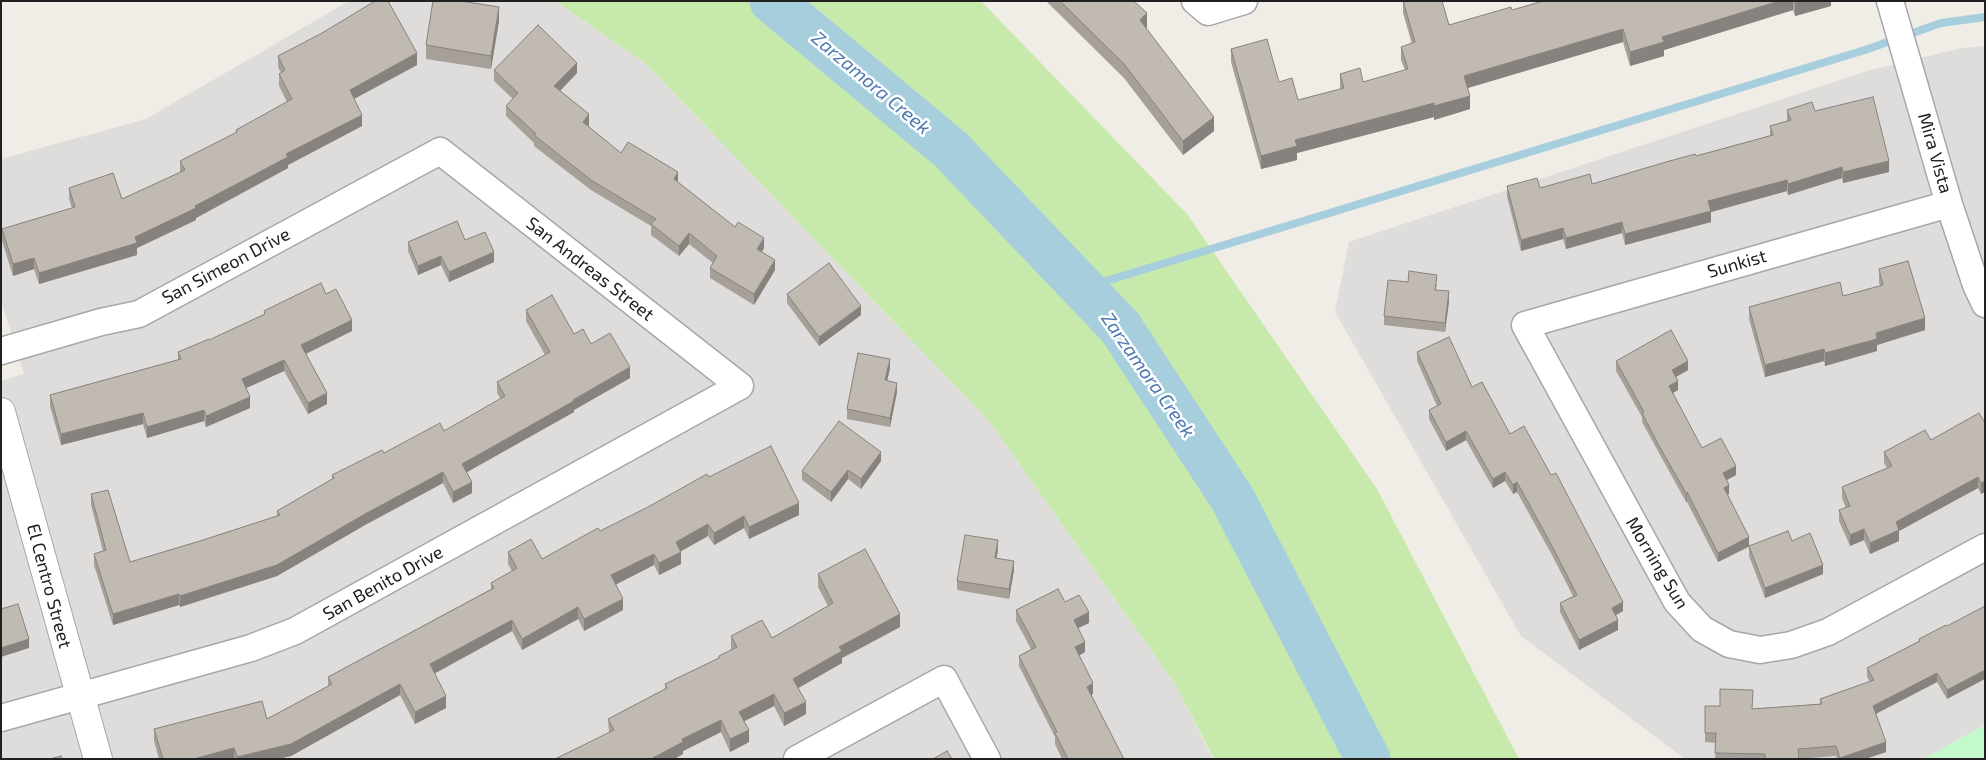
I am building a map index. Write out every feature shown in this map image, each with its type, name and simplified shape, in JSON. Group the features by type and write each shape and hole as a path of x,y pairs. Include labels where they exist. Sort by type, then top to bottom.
{"street":[{"path":"1195,1 1208,12 1244,1"},
{"name":"Mira Vista","path":"1893,11 1949,204 1985,304"},
{"name":"San Simeon Drive","path":"1,351 101,322 138,314 440,151"},
{"name":"San Andreas Street","path":"440,151 740,386"},
{"name":"Sunkist","path":"1525,325 1949,204"},
{"name":"Morning Sun","path":"1525,325 1676,602 1702,629 1729,644 1760,650 1792,645 1828,632 1985,547"},
{"name":"San Benito Drive","path":"1,718 250,648 296,631 740,386"},
{"name":"El Centro Street","path":"1,412 98,759"},
{"path":"797,759 944,678 987,759"}],"shaded area":[{"path":"349,1 555,1 646,64 989,421 1175,684 1213,759 1,759 1,381 24,374 1,301 1,159 146,119"},
{"path":"1985,46 1985,725 1923,759 1685,759 1521,636 1335,312 1349,242 1867,71 1961,48"}],"green space":[{"path":"555,1 981,1 1187,214 1377,489 1519,759 1214,759 1175,684 989,421 646,64"},
{"path":"1985,725 1985,759 1923,759"}],"building":[{"path":"375,1 388,1 417,53 350,90 362,115 286,154 288,157 195,206 196,208 135,237 137,243 39,273 34,258 13,264 2,229 75,207 69,188 113,173 122,199 185,170 180,161 237,132 236,130 292,99 279,74 285,70 278,56 322,33"},
{"path":"433,1 461,1 499,7 491,56 426,45"},
{"path":"1060,1 1134,1 1147,13 1140,20 1214,117 1183,141 1124,64"},
{"path":"1403,1 1442,1 1449,25 1511,7 1512,10 1543,1 1779,1 1662,37 1664,42 1630,52 1623,29 1464,76 1470,96 1434,106 1434,103 1295,140 1297,146 1261,156 1231,49 1267,39 1279,82 1292,78 1298,100 1344,88 1340,74 1360,68 1363,82 1408,69 1401,47 1415,42"},
{"path":"538,25 577,63 554,86 589,114 583,122 621,153 628,142 678,172 674,179 735,227 738,222 764,238 757,249 775,260 754,294 710,268 717,256 689,233 679,246 651,224 656,219 591,180 534,135 536,134 506,106 518,93 494,70"},
{"path":"1873,97 1889,161 1843,172 1842,167 1788,184 1787,180 1708,201 1711,211 1625,234 1622,222 1566,238 1563,228 1521,240 1507,186 1537,178 1540,188 1590,174 1592,184 1695,154 1696,156 1773,135 1770,126 1791,120 1787,110 1812,102 1815,111"},
{"path":"457,221 465,240 485,232 494,252 449,272 441,256 418,266 408,242"},
{"path":"1908,261 1925,318 1876,333 1877,339 1825,353 1824,349 1765,365 1749,307 1840,282 1843,296 1883,285 1879,269"},
{"path":"829,263 861,306 819,337 787,294"},
{"path":"1409,271 1437,275 1435,290 1449,291 1445,323 1384,316 1388,280 1408,282"},
{"path":"321,283 326,294 336,289 352,320 301,345 327,393 308,403 284,360 242,379 250,397 206,416 204,410 147,427 143,413 61,434 50,395 181,359 178,352 265,314 264,311"},
{"path":"552,295 574,334 583,329 591,344 610,333 630,367 462,464 472,482 453,492 443,472 277,565 180,596 179,594 113,614 94,554 106,550 91,494 108,490 130,562 280,515 277,511 334,478 332,475 382,450 384,453 440,423 444,431 505,396 497,382 550,352 526,310"},
{"path":"1671,330 1688,361 1672,370 1678,381 1669,386 1702,448 1721,438 1736,466 1723,473 1729,485 1724,488 1749,537 1718,553 1687,492 1658,444 1642,413 1644,412 1616,361"},
{"path":"1449,337 1472,387 1482,382 1510,434 1524,426 1551,475 1556,473 1623,602 1612,608 1618,620 1579,640 1560,603 1577,595 1517,482 1513,485 1505,472 1493,479 1466,431 1446,442 1429,410 1441,404 1417,352"},
{"path":"858,353 890,359 885,380 897,383 890,418 847,409"},
{"path":"1979,413 1985,423 1985,481 1981,483 1978,477 1896,522 1899,530 1870,543 1864,529 1850,535 1839,510 1850,506 1842,487 1892,466 1884,452 1925,430 1931,440"},
{"path":"839,421 881,452 861,479 848,470 831,492 802,471"},
{"path":"771,446 799,503 749,527 744,516 714,533 708,524 676,542 681,552 659,563 654,554 611,575 623,599 584,619 578,607 522,639 512,620 430,664 446,696 415,712 400,684 291,744 237,757 234,748 197,759 163,759 154,729 262,701 267,719 332,684 328,677 494,588 491,583 517,568 508,552 531,539 542,559 598,528 600,531 648,507 707,474 709,477"},
{"path":"1788,531 1792,541 1810,533 1823,565 1765,588 1749,546"},
{"path":"965,535 998,540 995,558 1014,561 1009,589 957,581"},
{"path":"865,549 900,614 839,647 842,651 793,679 806,702 784,713 774,694 739,712 749,730 730,739 721,720 682,739 683,742 651,759 555,759 614,730 608,719 667,688 665,684 719,658 719,656 737,647 731,636 762,620 772,638 833,603 818,574"},
{"path":"1058,589 1065,602 1079,595 1089,612 1074,620 1085,642 1075,647 1093,683 1087,687 1124,759 1068,759 1055,733 1057,732 1019,656 1036,647 1016,610"},
{"path":"18,604 29,639 1,648 1,609"},
{"path":"1985,606 1985,670 1947,690 1937,673 1873,706 1886,742 1840,758 1836,746 1798,749 1799,759 1765,759 1765,754 1715,753 1716,733 1705,733 1705,706 1720,706 1720,689 1753,690 1752,709 1822,704 1820,699 1874,680 1867,668"},
{"path":"947,751 952,759 933,759"},
{"path":"61,756 62,759 50,759"}],"waterway":[{"name":"Zarzamora Creek","path":"772,1 950,149 1120,327 1232,498 1368,759"},
{"path":"1083,288 1865,50 1941,23 1985,17"}]}
